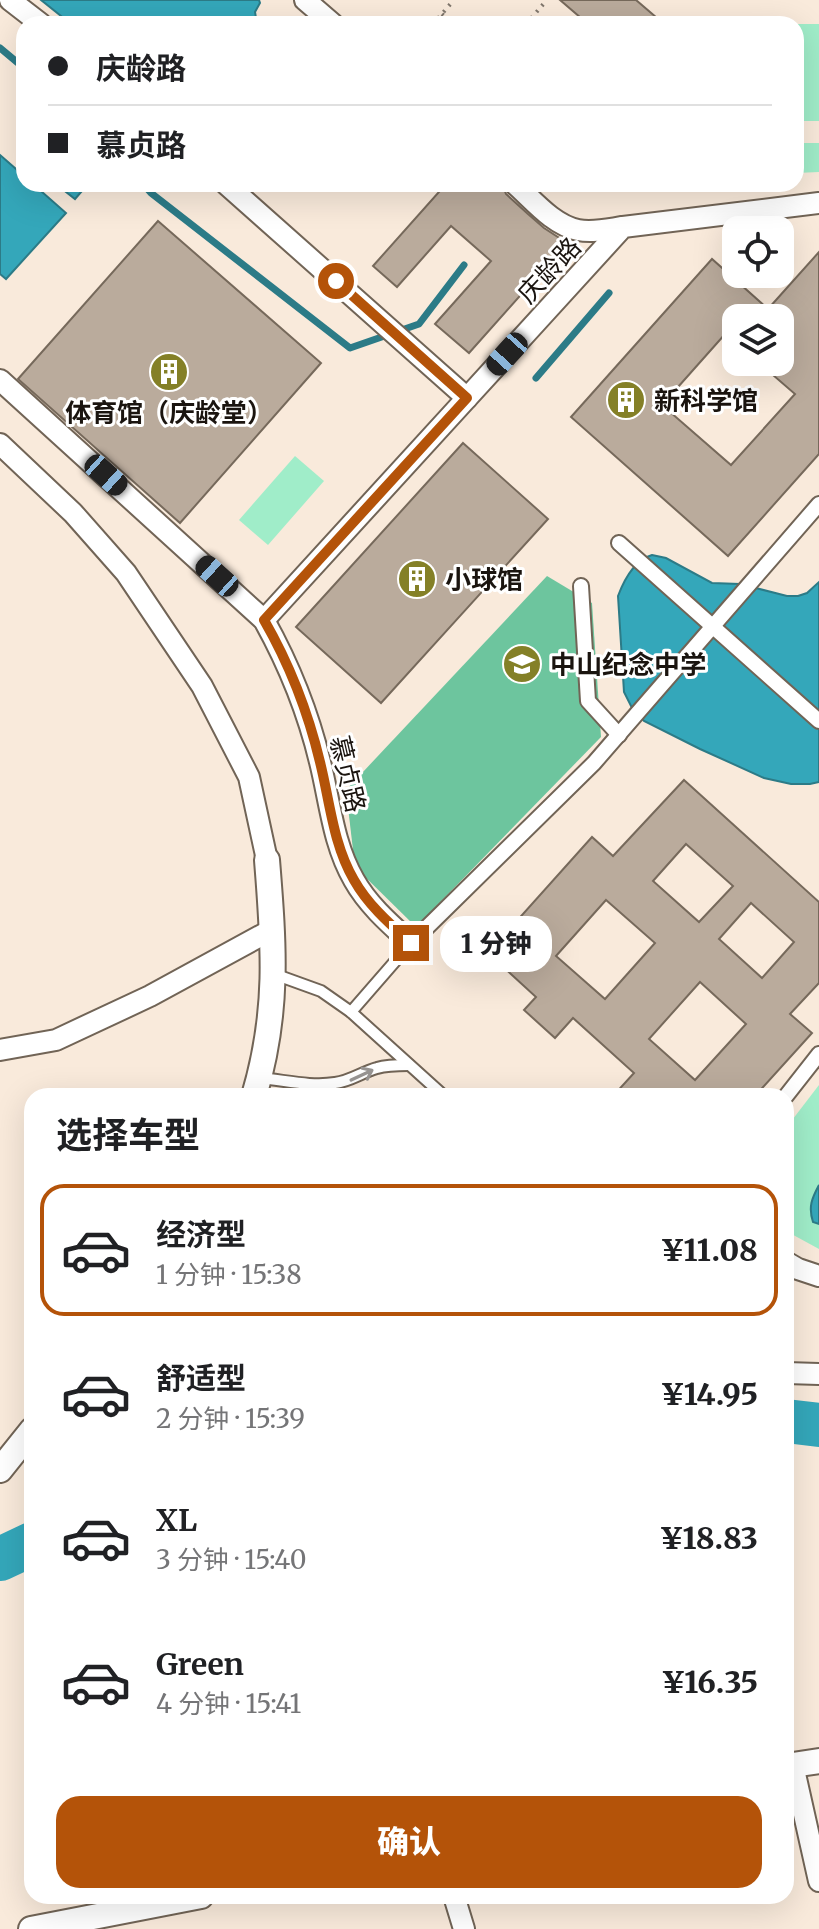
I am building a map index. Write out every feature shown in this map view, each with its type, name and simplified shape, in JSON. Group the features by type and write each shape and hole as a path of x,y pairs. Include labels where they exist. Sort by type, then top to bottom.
{"street":[{"path":"10,0 31,16"},
{"path":"305,0 324,16"},
{"path":"235,192 467,398"},
{"path":"525,192 564,225 596,231 819,203"},
{"name":"庆龄路","path":"264,620 623,227"},
{"name":"慕贞路","path":"0,380 264,620 301,697 344,860 368,901 411,943"},
{"path":"0,444 73,513 126,573 202,686 249,777 267,860 273,929 274,974 269,1033 256,1087"},
{"path":"411,943 594,763 819,504"},
{"path":"619,543 819,721"},
{"path":"581,586 588,701 619,735"},
{"path":"0,1050 56,1040 150,996 273,929"},
{"path":"792,1088 819,1054"},
{"path":"794,1267 819,1276"},
{"path":"794,1373 819,1374"},
{"path":"0,1470 24,1440"},
{"path":"794,1764 819,1761"},
{"path":"794,1784 819,1881"},
{"path":"31,1929 160,1904"},
{"path":"456,1904 464,1929"}],"lane":[{"path":"351,1012 411,943"},
{"path":"274,974 321,991 351,1012 435,1088"},
{"path":"256,1087 333,1084 375,1068 409,1065"}],"path":[{"path":"444,16 442,14 454,0"},
{"path":"533,16 547,0"}],"green space":[{"path":"804,24 819,24 819,121 804,121"},
{"path":"804,143 819,143 819,172 804,173"},
{"path":"295,456 324,481 268,545 239,520"},
{"path":"547,576 592,603 601,737 416,927 355,867 346,790"},
{"path":"819,1085 819,1249 794,1235 794,1118"}],"water":[{"path":"41,0 259,0 260,3 256,16 61,16"},
{"path":"0,155 16,169 16,192 42,192 66,213 6,279 0,274"},
{"path":"66,192 81,192 75,199"},
{"path":"652,555 666,558 712,583 740,584 787,596 807,593 819,582 819,782 791,784 764,778 644,721 632,708 624,692 618,596 635,566"},
{"path":"819,1185 819,1224 813,1222 811,1207"}],"building":[{"path":"560,0 636,0 655,16 579,16"},
{"path":"439,192 505,192 544,228 567,243 469,353 435,324 491,261 451,226 397,287 373,266"},
{"name":"体育馆（庆龄堂）","path":"158,221 321,363 180,523 18,379"},
{"name":"新科学馆","path":"819,252 819,454 728,556 571,417 712,259 722,268 722,288 744,288 762,304 722,304 722,338 662,405 731,465 795,394 774,376 794,376 794,304 772,304 787,288 794,288 794,280"},
{"name":"小球馆","path":"463,443 548,519 381,703 296,627"},
{"path":"684,780 819,902 819,983 790,1014 812,1033 762,1088 620,1088 634,1073 573,1018 555,1038 524,1010 536,997 488,953 592,837 613,856","holes":["686,844 733,886 699,922 653,881","606,900 655,943 605,999 556,956","751,903 794,942 762,978 719,939","700,982 746,1024 695,1080 649,1039"]}],"waterway":[{"path":"0,48 16,61"},
{"path":"150,192 350,348 419,324 464,265"},
{"path":"536,378 609,293"},
{"path":"794,1422 819,1425"},
{"path":"0,1559 24,1548"}],"place":[{"name":"体育馆（庆龄堂）","path":"169,372"},
{"name":"新科学馆","path":"626,400"},
{"name":"小球馆","path":"417,579"},
{"name":"中山纪念中学","path":"522,664"}],"route":[{"path":"336,281 467,398 264,620 301,697 344,860 368,901 411,943"}]}
